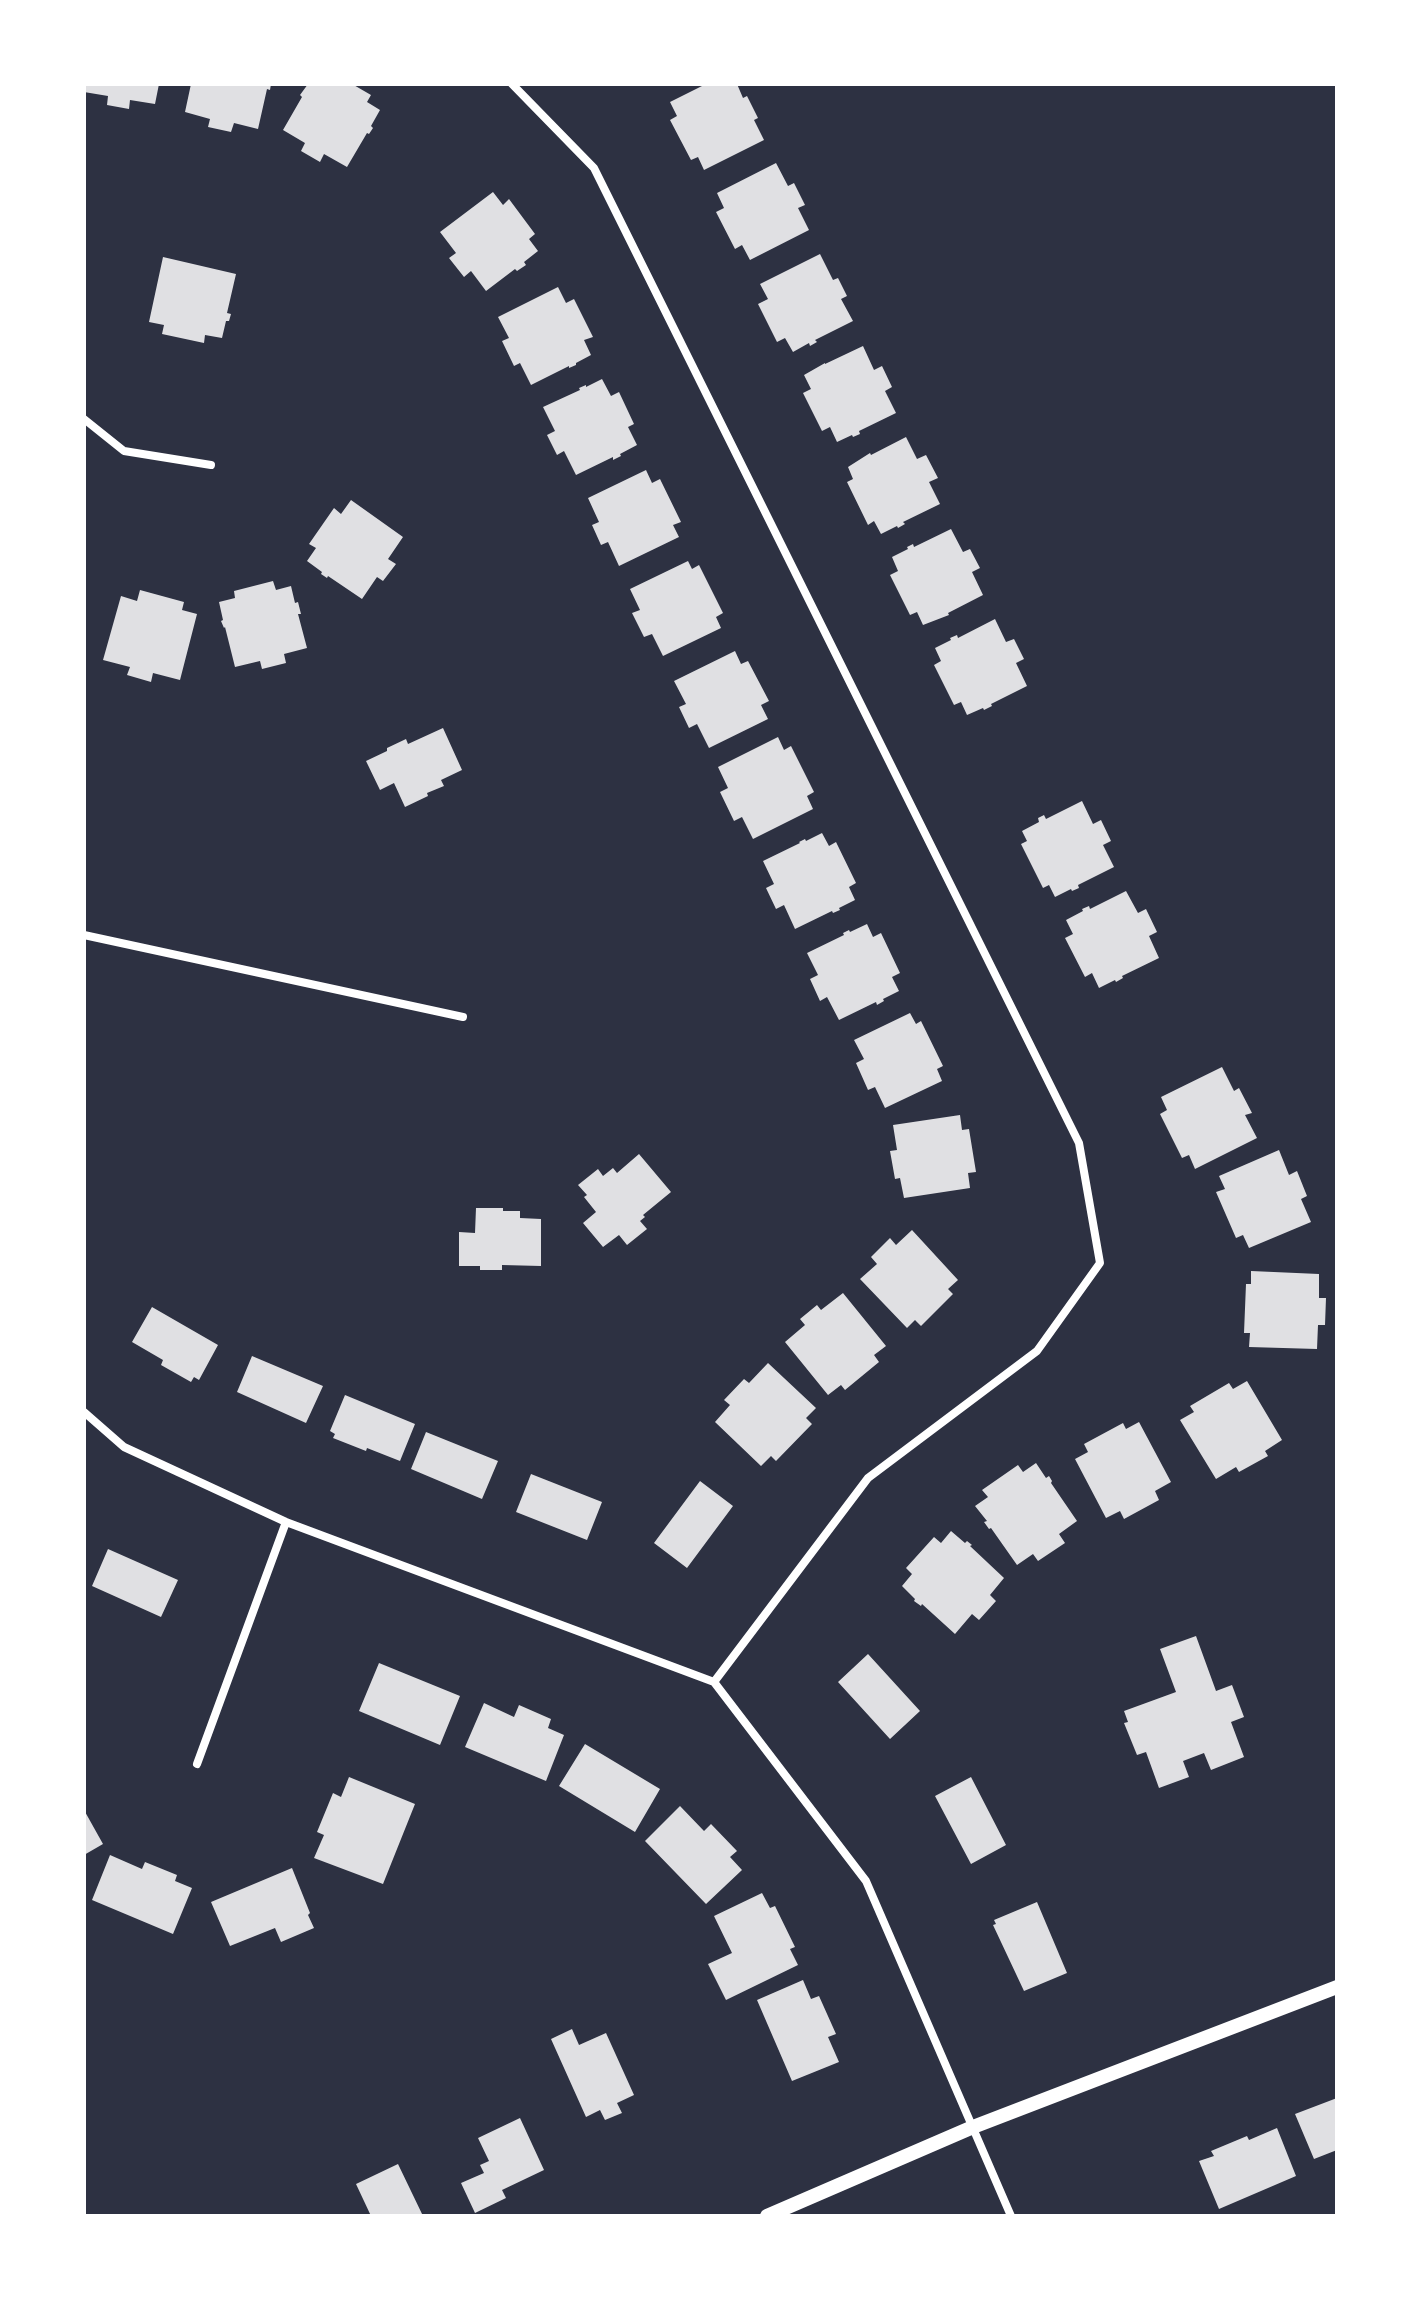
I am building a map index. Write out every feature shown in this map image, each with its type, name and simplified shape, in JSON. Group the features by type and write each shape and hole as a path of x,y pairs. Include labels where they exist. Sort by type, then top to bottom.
{"street":[{"path":"512,84 594,168 616,210 1079,1143 1100,1263 1037,1351 868,1478 714,1682"},
{"path":"84,419 124,451 211,465"},
{"path":"84,935 463,1017"},
{"path":"84,1412 124,1447 286,1522 714,1682 866,1881 1011,2216"},
{"path":"197,1764 286,1522"},
{"path":"767,2216 973,2127 1337,1987"}],"building":[{"path":"84,84 159,84 155,104 130,100 129,109 107,105 108,96 84,92"},
{"path":"191,84 271,84 270,90 267,89 258,129 234,123 231,132 208,127 210,119 185,112"},
{"path":"308,84 352,84 371,95 367,102 380,110 371,126 373,128 347,167 324,154 320,162 301,151 305,143 283,130"},
{"path":"706,84 737,84 758,118 754,120 764,140 704,170 698,157 691,160 670,120 677,116 670,102"},
{"path":"776,163 788,186 794,183 805,205 798,208 809,230 750,260 742,245 735,249 716,212 724,208 717,193"},
{"path":"493,192 503,205 509,199 535,234 529,239 538,251 524,262 526,265 517,271 515,269 486,291 471,271 464,277 449,258 456,253 440,232"},
{"path":"820,254 833,280 838,278 847,296 841,299 853,321 815,340 817,342 810,346 809,343 793,352 785,338 777,342 758,304 768,299 760,284"},
{"path":"163,257 236,274 227,313 231,314 222,338 205,335 204,343 162,334 164,325 149,322"},
{"path":"558,287 566,303 574,299 593,337 584,340 591,355 531,385 520,363 514,366 502,341 509,338 498,317"},
{"path":"863,346 874,370 882,366 892,387 885,391 896,413 859,431 860,434 837,442 830,427 822,431 803,393 811,389 804,375"},
{"path":"602,379 611,396 619,392 634,424 628,427 637,445 613,460 613,457 576,475 564,451 557,455 547,435 555,431 543,407"},
{"path":"906,437 917,459 926,455 938,478 929,482 940,504 881,534 874,521 868,525 847,482 853,479 848,467"},
{"path":"646,470 652,483 660,479 681,522 673,525 679,537 619,566 608,542 601,545 592,525 599,522 588,498"},
{"path":"351,500 403,537 388,559 396,564 383,581 377,577 362,599 321,574 307,561 316,548 309,544 334,508 341,514"},
{"path":"951,529 963,552 970,549 980,568 972,572 983,595 949,615 923,625 917,612 910,615 890,575 898,571 892,557 913,544 914,547"},
{"path":"688,561 692,569 699,565 723,613 716,617 721,628 663,656 652,634 644,637 632,613 640,610 630,589"},
{"path":"273,581 276,590 291,586 295,603 298,602 307,648 284,654 286,663 262,669 260,661 235,667 221,621 219,602 235,598 234,591"},
{"path":"140,590 184,602 182,610 197,614 180,680 153,673 151,682 127,675 130,667 103,660 121,596 137,601"},
{"path":"995,619 1006,642 1014,639 1024,659 1016,663 1027,686 984,710 967,715 961,702 954,705 934,665 941,661 935,648 950,638 957,635 958,638"},
{"path":"735,651 741,664 748,661 769,701 761,705 768,719 709,748 697,724 689,728 679,707 686,704 674,681"},
{"path":"443,728 462,770 441,780 444,786 405,807 394,783 380,790 366,761 406,739 408,744"},
{"path":"778,737 784,750 791,746 814,792 807,796 813,809 753,839 742,817 734,821 720,792 728,788 718,767"},
{"path":"1082,801 1093,824 1101,820 1111,841 1103,845 1114,867 1078,885 1079,888 1055,897 1049,885 1043,888 1021,844 1027,841 1022,831 1039,822 1038,818 1044,815 1046,819"},
{"path":"822,833 829,846 836,842 856,883 849,887 855,900 840,910 795,929 784,905 776,909 766,888 774,884 763,861"},
{"path":"1126,891 1138,913 1146,909 1157,932 1149,936 1159,958 1099,988 1092,973 1085,977 1065,938 1073,934 1066,920 1082,909 1089,906 1090,909"},
{"path":"867,924 873,937 881,933 900,973 892,977 899,991 877,1005 876,1002 839,1020 827,997 820,1001 810,979 818,975 807,953 849,930"},
{"path":"910,1013 916,1024 921,1021 943,1066 937,1069 942,1081 885,1108 875,1087 868,1090 856,1063 864,1059 854,1040"},
{"path":"1222,1067 1234,1091 1239,1088 1252,1113 1245,1115 1257,1138 1195,1169 1189,1155 1182,1158 1160,1114 1167,1110 1161,1097"},
{"path":"960,1115 962,1130 969,1129 976,1172 968,1173 970,1188 904,1198 900,1178 895,1179 890,1151 897,1150 893,1125"},
{"path":"1279,1150 1289,1175 1297,1171 1307,1196 1301,1199 1311,1222 1249,1248 1243,1235 1236,1238 1216,1192 1225,1189 1219,1176"},
{"path":"639,1154 671,1192 643,1215 645,1217 640,1221 647,1229 627,1245 619,1235 603,1247 583,1223 596,1212 578,1185 598,1169 603,1176 613,1168 617,1173"},
{"path":"476,1208 503,1208 503,1211 520,1211 520,1218 541,1219 541,1266 502,1265 502,1270 480,1270 480,1266 459,1266 459,1232 475,1233"},
{"path":"912,1230 958,1280 948,1289 953,1294 921,1326 915,1320 907,1328 860,1279 877,1264 871,1257 890,1238 896,1245"},
{"path":"1251,1271 1319,1274 1319,1298 1326,1298 1325,1325 1318,1325 1317,1349 1249,1347 1250,1333 1244,1333 1246,1284 1251,1284"},
{"path":"843,1293 886,1346 874,1355 879,1362 845,1390 841,1385 828,1395 785,1342 805,1325 800,1319 817,1305 821,1310"},
{"path":"152,1307 218,1345 199,1380 194,1377 191,1382 161,1365 163,1360 132,1342"},
{"path":"252,1356 323,1386 306,1423 237,1392"},
{"path":"768,1363 816,1408 806,1418 812,1424 776,1461 771,1456 761,1466 715,1422 730,1405 724,1400 744,1379 749,1383"},
{"path":"1247,1381 1282,1440 1265,1451 1268,1456 1239,1472 1236,1467 1216,1479 1180,1420 1194,1412 1190,1406 1229,1383 1233,1389"},
{"path":"345,1395 415,1424 400,1461 333,1438 335,1434 330,1431"},
{"path":"1139,1422 1171,1482 1155,1491 1159,1500 1124,1519 1120,1511 1106,1518 1075,1459 1088,1452 1084,1444 1123,1423 1126,1429"},
{"path":"426,1432 498,1461 482,1499 411,1469"},
{"path":"1036,1463 1046,1478 1049,1476 1077,1521 1059,1534 1065,1543 1038,1561 1033,1554 1017,1565 975,1506 988,1497 982,1490 1018,1465 1023,1472"},
{"path":"531,1474 602,1502 587,1540 516,1512"},
{"path":"700,1481 733,1506 687,1568 654,1543"},
{"path":"951,1531 972,1545 1004,1578 990,1595 996,1601 979,1620 972,1614 955,1634 922,1604 914,1601 902,1586 912,1574 906,1568 934,1537 941,1543"},
{"path":"108,1549 178,1580 161,1617 92,1586"},
{"path":"1196,1636 1216,1691 1232,1685 1244,1717 1231,1722 1244,1757 1211,1770 1204,1753 1183,1761 1189,1777 1159,1788 1146,1752 1137,1755 1124,1723 1128,1722 1124,1711 1176,1692 1160,1649"},
{"path":"868,1654 920,1711 890,1739 838,1682"},
{"path":"379,1663 460,1696 440,1745 359,1711"},
{"path":"484,1703 514,1717 519,1705 551,1719 548,1728 564,1735 546,1781 465,1747"},
{"path":"585,1744 660,1789 635,1832 559,1786"},
{"path":"349,1777 415,1804 383,1884 314,1858 324,1835 317,1832 333,1793 341,1797"},
{"path":"971,1777 1006,1845 971,1864 935,1796"},
{"path":"680,1806 704,1831 711,1824 737,1851 730,1857 742,1870 706,1904 645,1841"},
{"path":"84,1810 103,1844 84,1855"},
{"path":"110,1855 142,1869 145,1862 177,1875 175,1881 192,1888 173,1934 92,1900"},
{"path":"292,1868 314,1928 281,1942 275,1928 230,1946 211,1902"},
{"path":"762,1893 770,1908 775,1906 795,1947 790,1949 798,1965 726,2000 708,1964 732,1953 714,1916"},
{"path":"1037,1902 1067,1973 1024,1991 993,1925 996,1924 994,1920"},
{"path":"803,1980 811,1999 819,1996 836,2034 828,2037 839,2062 792,2081 757,2000"},
{"path":"572,2029 579,2045 606,2033 634,2095 617,2103 622,2113 605,2120 600,2110 586,2117 551,2039"},
{"path":"1337,2098 1337,2150 1314,2159 1295,2114"},
{"path":"520,2118 544,2170 502,2190 506,2198 475,2213 461,2183 484,2173 480,2165 489,2161 478,2138"},
{"path":"1277,2128 1296,2176 1219,2209 1199,2161 1214,2156 1211,2151"},
{"path":"398,2164 423,2216 371,2216 356,2184"}]}
